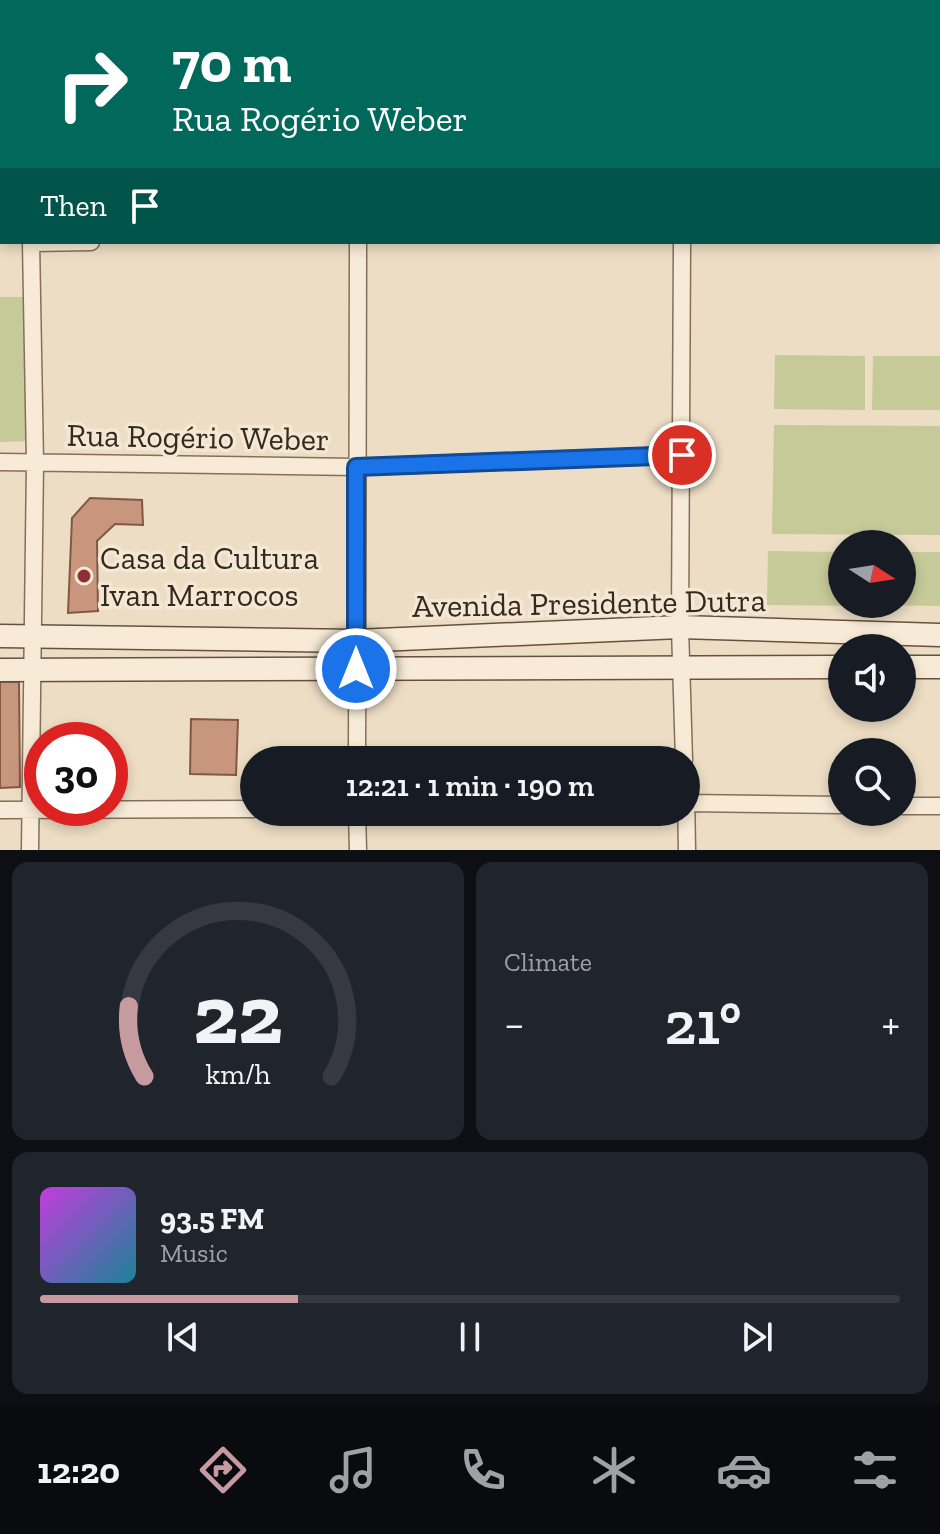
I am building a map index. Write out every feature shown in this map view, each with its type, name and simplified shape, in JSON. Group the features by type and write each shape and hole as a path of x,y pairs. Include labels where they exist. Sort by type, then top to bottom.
{"street":[{"path":"31,244 35,463 31,722"},
{"path":"357,746 358,244"},
{"path":"682,244 680,667 683,746"},
{"name":"Rua Rogério Weber","path":"0,462 356,467 682,455"},
{"name":"Avenida Presidente Dutra","path":"0,636 356,641 680,627 940,635"},
{"name":"Avenida Presidente Dutra","path":"0,670 828,667"},
{"path":"916,667 940,667"},
{"path":"700,803 828,805"},
{"path":"916,806 940,806"},
{"path":"128,810 240,809"},
{"path":"0,810 24,810"},
{"path":"30,826 30,850"},
{"path":"357,826 358,850"},
{"path":"686,826 687,850"}],"green space":[{"path":"0,297 29,297 30,441 0,442"},
{"path":"775,355 865,356 865,410 774,409"},
{"path":"873,356 940,356 940,410 872,410"},
{"path":"774,425 940,426 940,535 916,535 916,530 828,530 828,534 772,534"},
{"path":"768,551 828,552 828,606 767,605"},
{"path":"916,552 940,552 940,606 916,606"}],"building":[{"name":"Casa da Cultura Ivan Marrocos","path":"90,498 142,500 143,525 115,524 97,541 98,611 68,613 72,518"},
{"path":"0,682 19,682 20,787 0,788"},
{"path":"191,719 238,720 236,775 190,774"}],"place":[{"name":"Casa da Cultura Ivan Marrocos","path":"84,576"}],"route":[{"path":"356,669 356,467 682,455"}]}
